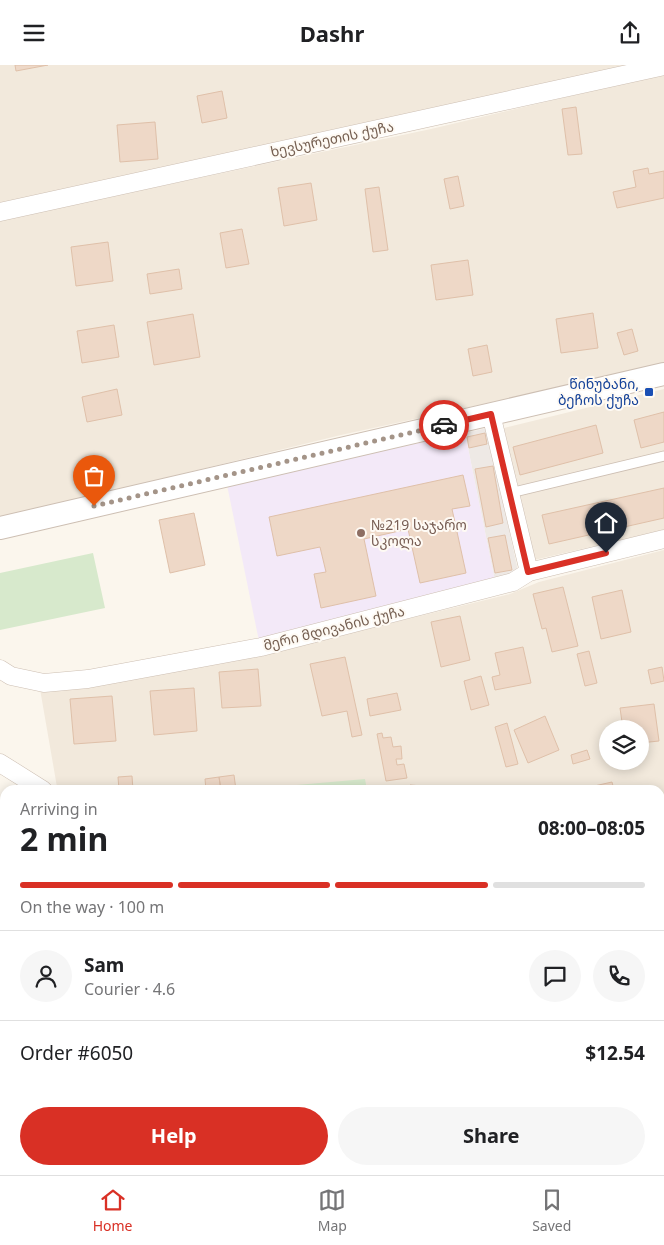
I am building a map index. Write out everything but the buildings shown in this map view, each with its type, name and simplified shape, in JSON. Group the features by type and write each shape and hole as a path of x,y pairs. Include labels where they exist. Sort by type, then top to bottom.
{"street":[{"name":"ხევსურეთის ქუჩა","path":"0,212 664,65"},
{"path":"0,528 664,374"},
{"path":"491,414 528,572"},
{"name":"მერი მდივანის ქუჩა","path":"0,669 11,675 44,683 88,679 261,647 513,582 528,572 664,539"},
{"path":"0,763 35,785"}],"lane":[{"path":"510,493 664,456"}],"shaded area":[{"path":"0,65 628,65 0,205"},
{"path":"664,74 664,365 341,435 0,518 0,220 431,129"},
{"path":"664,389 664,530 534,560 504,428"},
{"path":"487,428 518,571 495,581 465,433"},
{"name":"№219 საჯარო სკოლა","path":"465,433 495,581 259,641 227,485"},
{"path":"664,550 664,785 57,785 40,689 301,645 510,594 539,582"}],"green space":[{"path":"93,553 105,608 0,630 0,573"},
{"path":"365,779 366,785 297,785"}],"way so far":[{"path":"94,506 444,425"}],"place":[{"name":"წინუბანი, ბეჩოს ქუჩა","path":"649,392"},
{"name":"№219 საჯარო სკოლა","path":"361,533"}],"route":[{"path":"444,425 491,414 528,572 606,553"}]}
